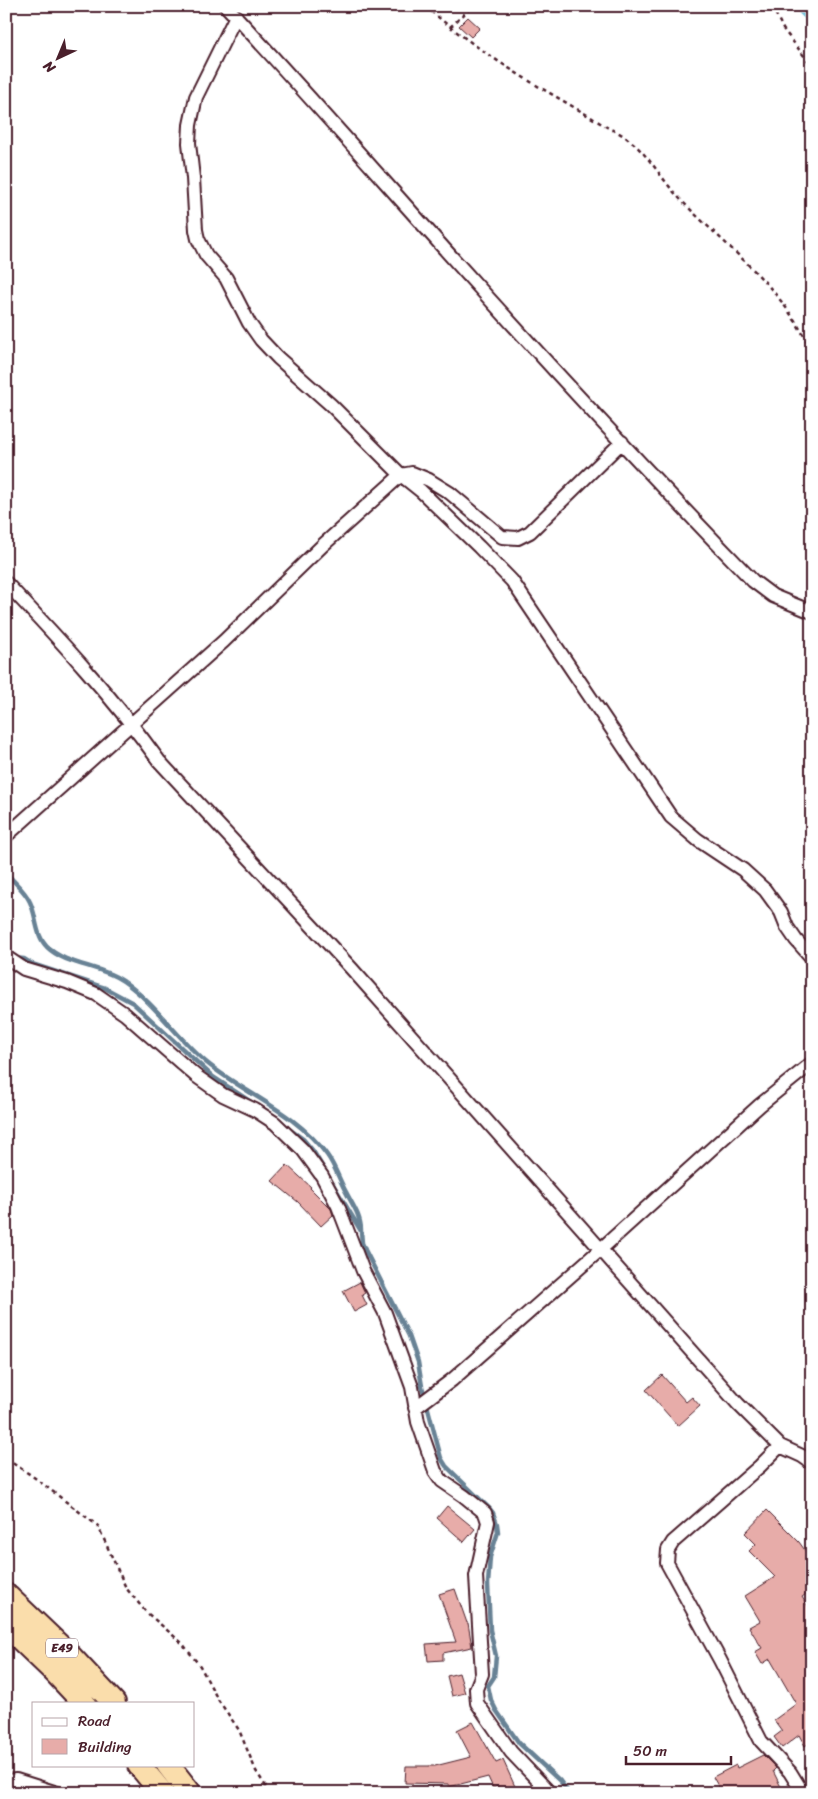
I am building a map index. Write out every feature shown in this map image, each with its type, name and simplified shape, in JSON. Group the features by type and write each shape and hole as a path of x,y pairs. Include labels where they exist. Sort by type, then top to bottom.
{"highway":[{"name":"E49","path":"6,1595 70,1656 113,1702"},
{"name":"E49","path":"6,1625 83,1702"},
{"path":"140,1766 162,1793"},
{"path":"169,1766 190,1793"}],"street":[{"path":"226,6 594,414 708,534 761,588 773,596 812,612"},
{"path":"236,16 196,97 190,125 190,154 198,239 206,255 226,278 243,313 261,340 278,358 331,405 401,475 421,491 479,546 512,581 671,817 698,840 743,870 765,890 781,912 787,927 812,958"},
{"path":"6,836 224,641 323,545 401,475 412,473 429,480 450,493 502,537 518,538 530,532 622,442"},
{"path":"6,583 76,658 132,724 159,761 351,968 738,1404 780,1446 812,1463"},
{"path":"6,957 24,969 67,982 96,994 125,1014 196,1076 223,1094 255,1110 275,1123 303,1150 322,1176 338,1206 363,1271 385,1313 412,1387 418,1422 435,1472 442,1481 485,1513 488,1522 476,1576 482,1674 476,1689 477,1703 511,1752 550,1793"},
{"path":"416,1408 452,1380 601,1249 760,1105 812,1063"},
{"path":"780,1446 760,1466 673,1542 668,1550 667,1563 761,1740 790,1772 803,1793"},
{"path":"6,1781 16,1780 57,1793"}],"path":[{"path":"425,6 450,27 540,88 627,138 642,151 665,183 756,271 776,293 796,321 812,353"},
{"path":"450,27 473,6"},
{"path":"772,6 783,29 812,66"},
{"path":"6,1459 31,1475 98,1526 126,1588 146,1612 182,1643 200,1666 217,1698 239,1730 256,1771 270,1793"}],"building":[{"path":"468,17 480,28 471,37 459,26"},
{"path":"287,1165 331,1209 333,1215 321,1226 298,1202 272,1181"},
{"path":"360,1282 365,1293 362,1295 367,1305 354,1312 343,1291"},
{"path":"662,1375 686,1402 692,1397 700,1406 678,1426 646,1390"},
{"path":"447,1506 475,1529 464,1542 437,1518"},
{"path":"767,1510 799,1542 812,1560 812,1590 802,1597 812,1613 812,1741 805,1746 799,1735 782,1748 774,1737 782,1731 774,1720 796,1704 770,1659 762,1664 755,1652 762,1648 749,1627 760,1621 745,1596 775,1577 749,1551 756,1544 745,1533"},
{"path":"455,1589 468,1623 472,1647 443,1653 443,1660 428,1661 426,1644 456,1642 439,1594"},
{"path":"459,1673 465,1693 452,1696 447,1676"},
{"path":"473,1722 496,1763 503,1760 518,1793 501,1793 498,1786 493,1788 488,1777 449,1787 448,1784 405,1783 406,1766 435,1766 471,1757 457,1730"},
{"path":"763,1755 776,1768 773,1771 784,1793 722,1793 713,1777 736,1765 737,1768"}],"waterway":[{"path":"809,6 812,9"},
{"path":"6,872 28,898 40,937 47,947 64,958 123,981 156,1010 207,1063 286,1116 315,1140 327,1155 344,1187 358,1215 361,1230"},
{"path":"14,958 24,959 32,964 105,988 133,1003 213,1077 254,1104"},
{"path":"285,1126 303,1139 313,1151 361,1231 365,1250 409,1336 418,1362 422,1386 441,1458 446,1466 493,1513 498,1532 490,1557 488,1584 490,1630 496,1656 494,1677 488,1686 491,1700 519,1743 560,1781 569,1793"}]}
